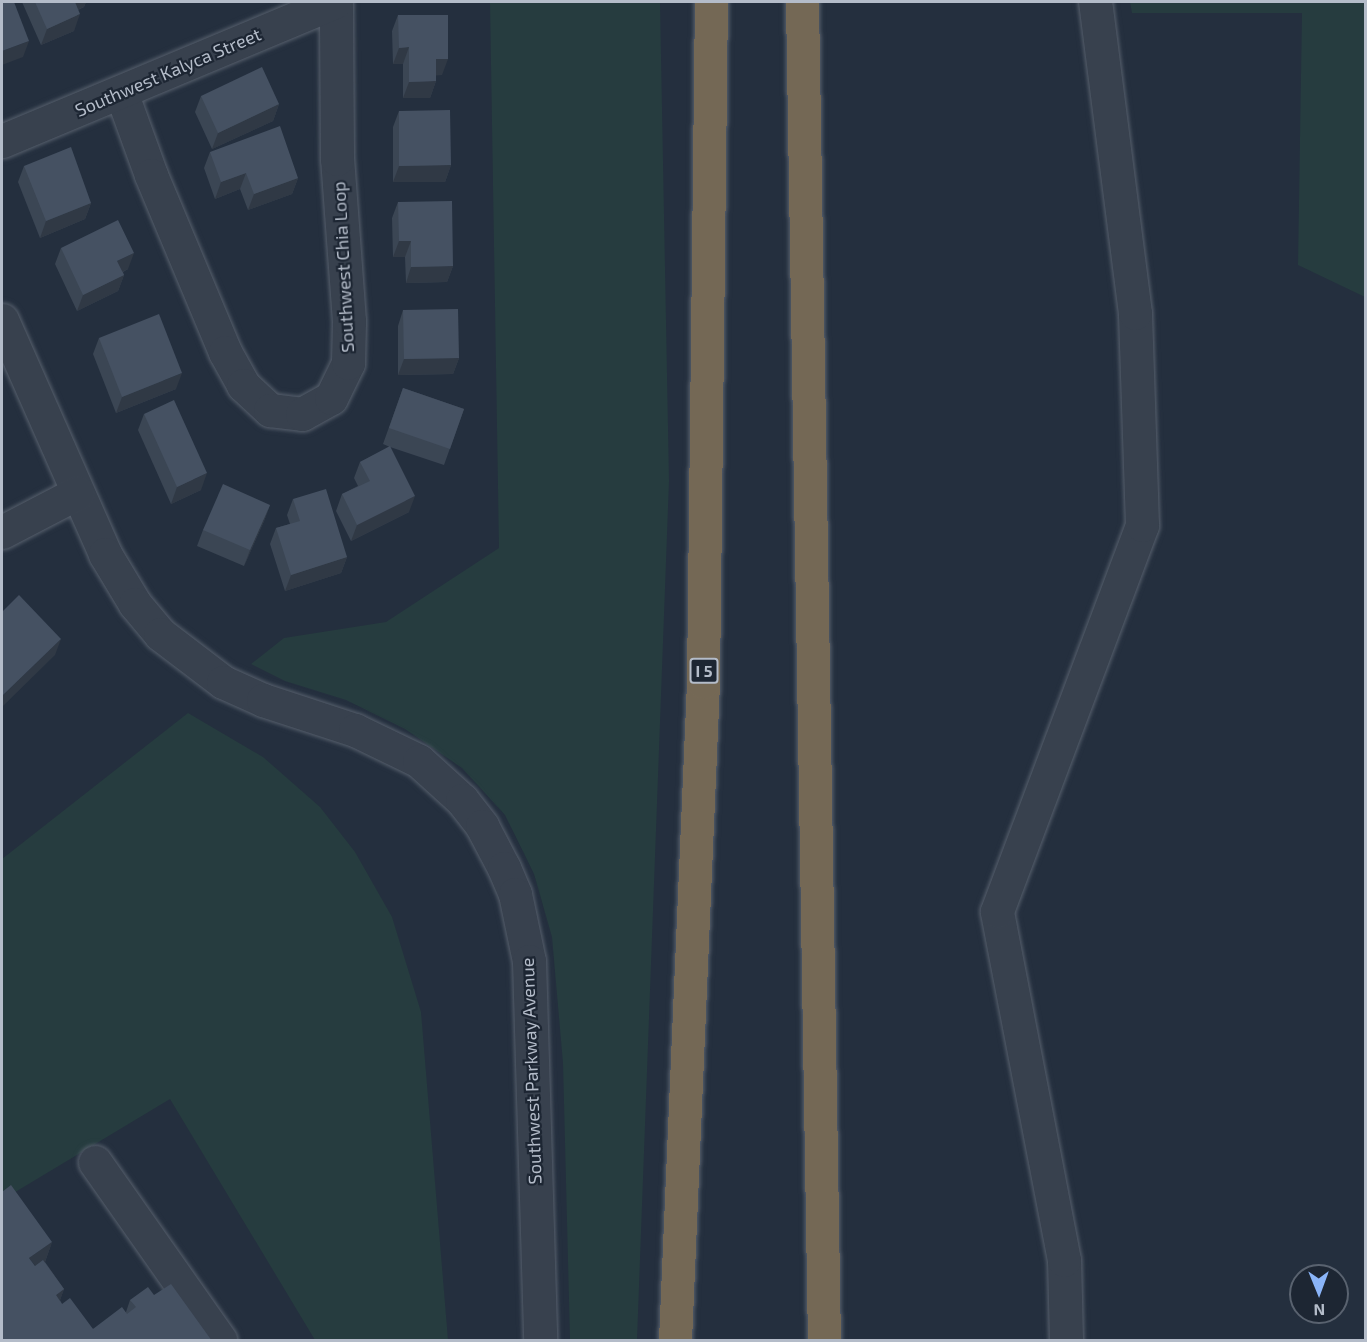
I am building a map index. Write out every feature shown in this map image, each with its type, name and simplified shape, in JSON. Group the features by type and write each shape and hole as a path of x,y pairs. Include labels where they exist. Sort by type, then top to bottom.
{"highway":[{"name":"I 5","path":"675,1341 703,694 711,2"},
{"path":"802,2 824,1341"}],"street":[{"name":"Southwest Chia Loop","path":"121,92 151,175 225,352 243,385 270,410 302,414 331,398 348,363 349,321 338,159 335,2"},
{"name":"Southwest Kalyca Street","path":"2,141 335,2"},
{"path":"1066,1341 1064,1260 998,911 1142,525 1136,313 1095,2"},
{"name":"Southwest Parkway Avenue","path":"2,320 105,554 135,604 185,656 223,682 263,700 355,730 419,761 462,800 482,826 515,894 529,961 540,1341"},
{"path":"2,532 77,493"},
{"path":"95,1162 220,1341"}],"green space":[{"path":"490,2 660,2 669,481 637,1340 570,1340 563,1063 552,937 534,874 505,815 462,768 405,729 346,700 285,681 251,664 284,638 386,622 499,548"},
{"path":"1130,2 1365,2 1365,297 1298,265 1302,13 1132,13"},
{"path":"188,713 263,757 320,807 355,852 392,917 421,1012 448,1340 315,1340 170,1099 2,1200 2,859"}],"building":[{"path":"2,2 14,2 29,41 2,51"},
{"path":"35,2 75,2 80,14 47,29"},
{"path":"398,15 448,15 448,59 436,59 436,81 409,82 409,47 399,48"},
{"path":"262,67 279,104 218,133 201,96"},
{"path":"450,110 451,165 399,166 399,111"},
{"path":"280,126 298,178 254,194 246,173 221,182 210,152"},
{"path":"71,147 91,203 46,221 24,166"},
{"path":"452,201 453,266 411,267 411,241 399,241 398,202"},
{"path":"118,220 134,253 117,261 124,275 83,295 61,248"},
{"path":"458,309 459,358 404,359 403,310"},
{"path":"159,314 182,373 122,397 99,338"},
{"path":"403,388 464,409 450,449 389,428"},
{"path":"174,400 207,473 177,487 144,414"},
{"path":"390,446 415,496 357,525 342,494 370,481 360,462"},
{"path":"223,484 270,505 250,550 203,530"},
{"path":"326,489 347,557 291,575 276,528 300,521 293,499"},
{"path":"19,595 61,639 2,696 2,612"},
{"path":"11,1185 52,1242 29,1258 35,1266 43,1260 64,1289 56,1295 62,1304 70,1298 93,1329 122,1307 127,1314 136,1307 130,1300 148,1287 154,1295 171,1284 212,1341 2,1341 2,1192"}]}
